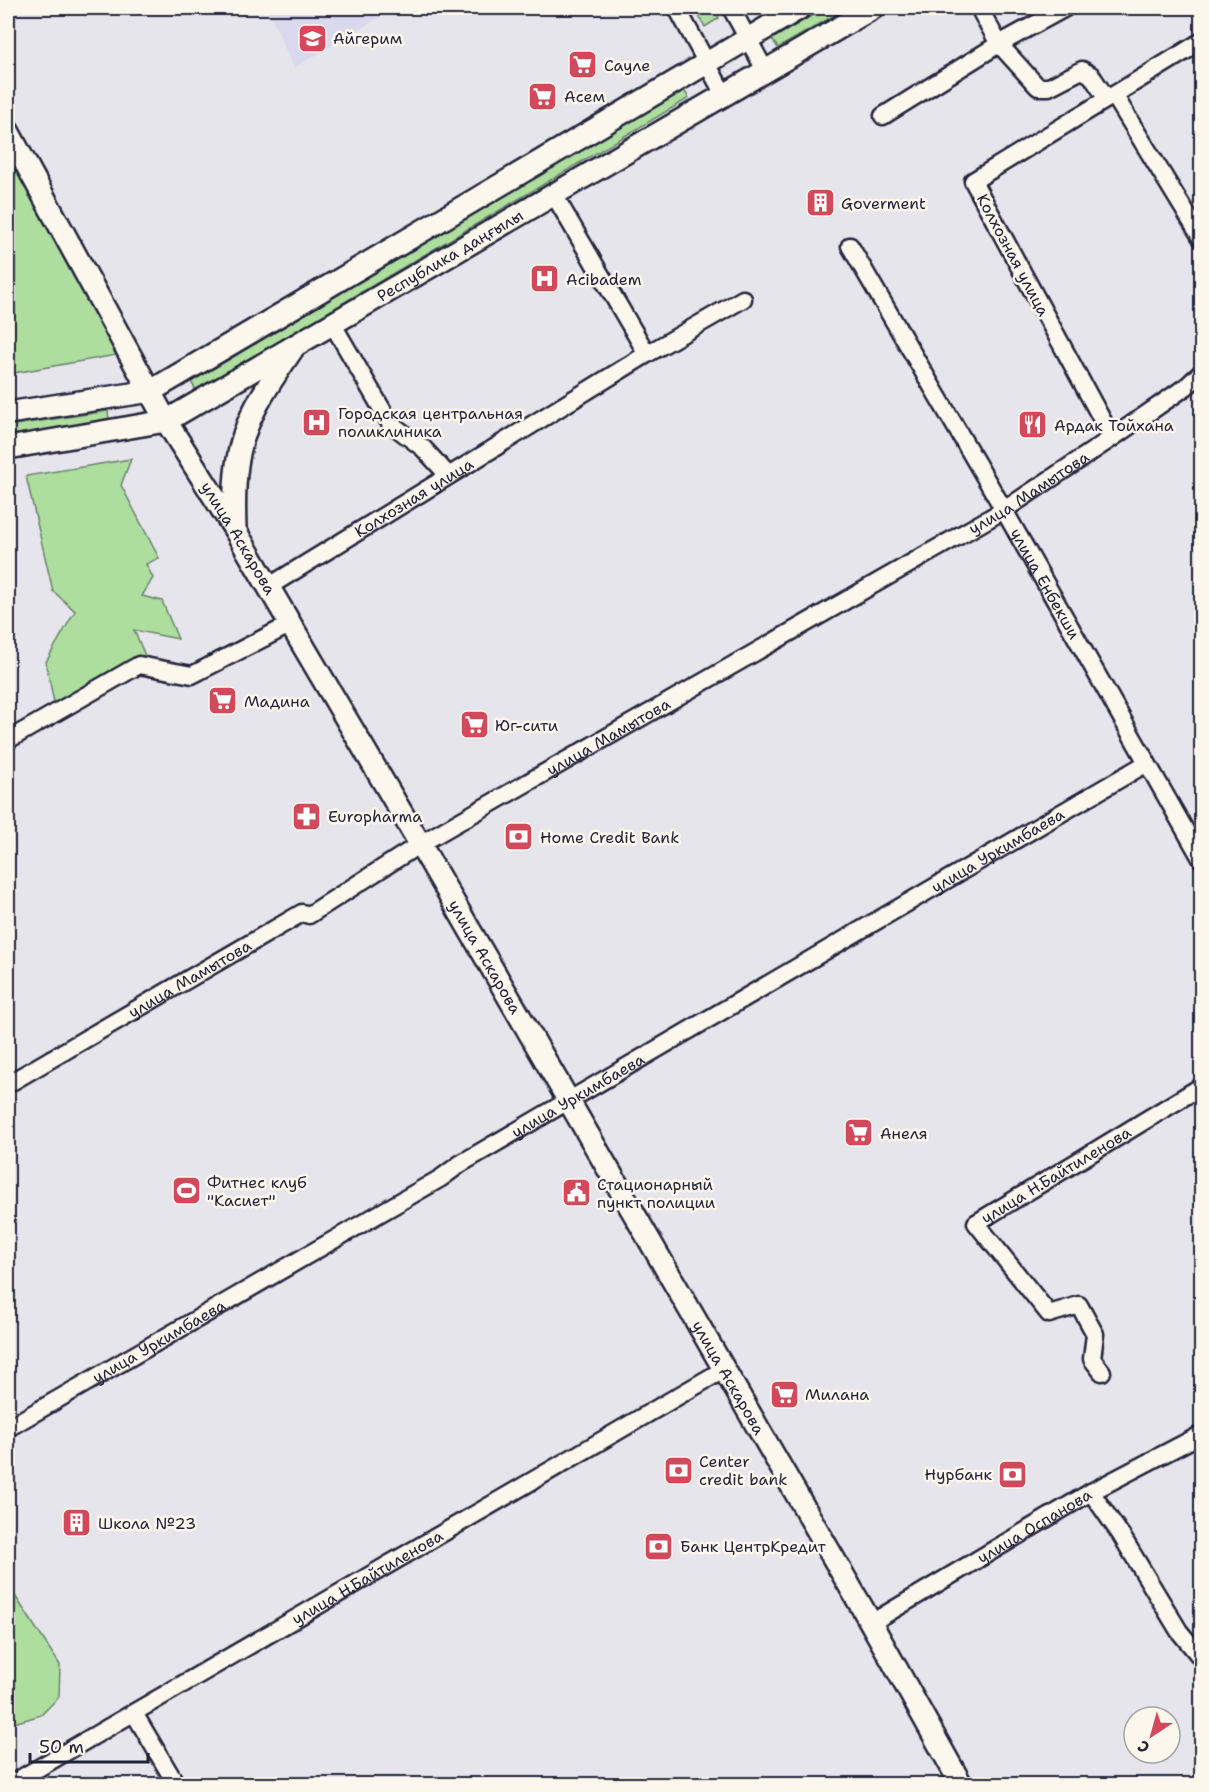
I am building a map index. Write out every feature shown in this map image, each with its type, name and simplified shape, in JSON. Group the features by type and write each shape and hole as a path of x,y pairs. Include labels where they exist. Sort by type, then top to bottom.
{"main road":[{"name":"Республика даңғылы","path":"8,413 151,391 800,8"},
{"name":"Республика даңғылы","path":"8,448 166,421 723,93 873,8"},
{"name":"улица Аскарова","path":"8,130 166,421 235,530 420,844 871,1623 958,1782"},
{"path":"235,530 233,482 240,445 249,419 263,393 296,345"}],"street":[{"path":"677,8 723,93"},
{"path":"731,8 765,70"},
{"path":"979,8 999,44 1038,87 1049,87 1082,70 1091,75 1110,97 1202,239"},
{"path":"883,116 999,44 1065,8"},
{"name":"Колхозная улица","path":"1112,438 973,182 1202,41"},
{"path":"553,193 647,354"},
{"name":"улица Енбекши","path":"850,246 1004,510 1202,860"},
{"name":"Колхозная улица","path":"268,587 647,354 744,299"},
{"path":"332,323 390,423 423,448 448,476"},
{"name":"улица Мамытова","path":"8,1084 302,913 309,915 420,844 1004,510 1187,386 1202,372"},
{"path":"8,740 139,665 192,675 291,624"},
{"name":"улица Уркимбаева","path":"8,1428 441,1178 568,1101 1147,763"},
{"name":"улица Н.Байтиленова","path":"1102,1372 1092,1359 1095,1334 1079,1305 1050,1314 976,1223 1202,1086"},
{"name":"улица Н.Байтиленова","path":"11,1785 723,1370"},
{"name":"улица Оспанова","path":"871,1623 1091,1492 1202,1434"},
{"path":"1091,1492 1121,1535 1179,1631 1202,1659"},
{"path":"134,1713 176,1785"}],"shaded area":[{"name":"Айгерим","path":"267,8 395,8 294,68"}],"green space":[{"path":"694,8 713,8 719,18 705,27"},
{"path":"825,8 847,8 778,48 772,39"},
{"path":"684,90 689,98 196,390 191,382"},
{"path":"8,149 122,354 8,374"},
{"path":"108,411 109,420 8,436 8,426"},
{"path":"131,459 121,485 159,558 146,564 153,578 142,596 162,601 178,639 134,630 146,658 54,703 46,662 75,611 53,591 26,476"},
{"path":"8,1585 60,1665 59,1697 41,1715 14,1723 8,1719"}],"place":[{"name":"Айгерим","path":"312,38"},
{"name":"Сауле","path":"583,65"},
{"name":"Асем","path":"543,96"},
{"name":"Goverment","path":"820,203"},
{"name":"Acibadem","path":"545,279"},
{"name":"Городская центральная поликлиника","path":"317,422"},
{"name":"Ардак Тойхана","path":"1033,425"},
{"name":"Мадина","path":"223,701"},
{"name":"Юг-сити","path":"474,725"},
{"name":"Europharma","path":"307,816"},
{"name":"Home Credit Bank","path":"519,837"},
{"name":"Анеля","path":"859,1133"},
{"name":"Фитнес клуб \"Касиет\"","path":"186,1191"},
{"name":"Стационарный пункт полиции","path":"576,1193"},
{"name":"Милана","path":"784,1394"},
{"name":"Center credit bank","path":"678,1470"},
{"name":"Нурбанк","path":"1013,1474"},
{"name":"Школа №23","path":"77,1523"},
{"name":"Банк ЦентрКредит","path":"659,1546"}]}
